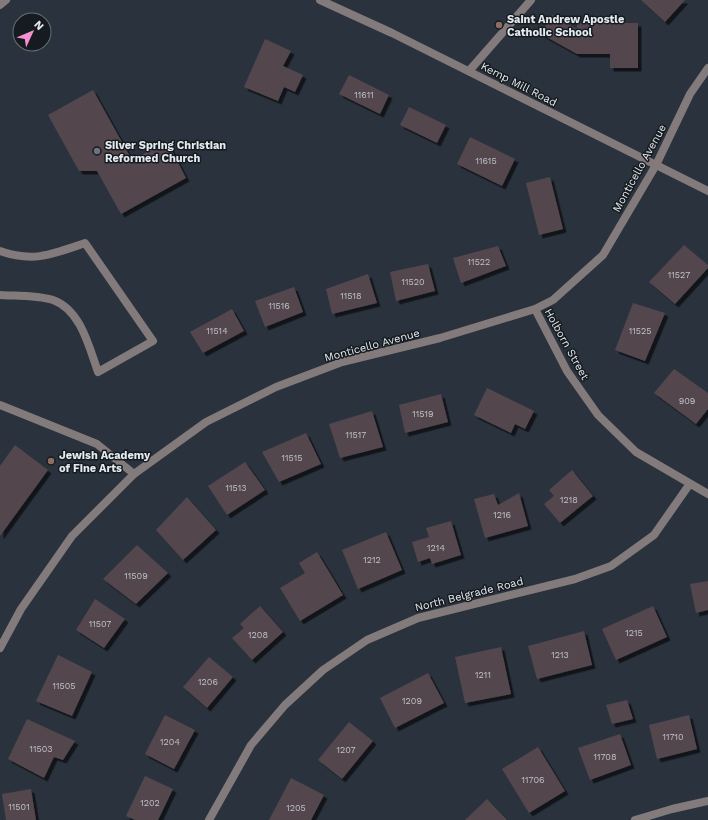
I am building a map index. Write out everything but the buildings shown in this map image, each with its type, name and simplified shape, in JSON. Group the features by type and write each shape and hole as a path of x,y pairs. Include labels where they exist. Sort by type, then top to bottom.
{"street":[{"path":"0,5 6,0"},
{"path":"469,71 531,0"},
{"name":"Kemp Mill Road","path":"324,1 469,71 708,191"},
{"name":"Monticello Avenue","path":"0,648 22,609 72,536 134,474 206,422 276,387 342,362 440,338 535,310 553,300 603,255 656,164 690,94 708,68"},
{"path":"0,251 23,257 43,257 85,243 153,341 98,372 80,325 67,308 53,300 0,295"},
{"name":"Holborn Street","path":"535,310 568,371 598,415 636,452 690,485 708,494"},
{"path":"0,405 97,444 134,474"},
{"name":"North Belgrade Road","path":"209,820 251,745 284,705 323,670 367,640 418,618 575,579 611,566 654,535 690,485"},
{"path":"635,820 672,808 708,801"}],"place":[{"name":"Saint Andrew Apostle Catholic School","path":"499,25"},
{"name":"Silver Spring Christian Reformed Church","path":"97,151"},
{"name":"Jewish Academy of Fine Arts","path":"51,461"}]}
